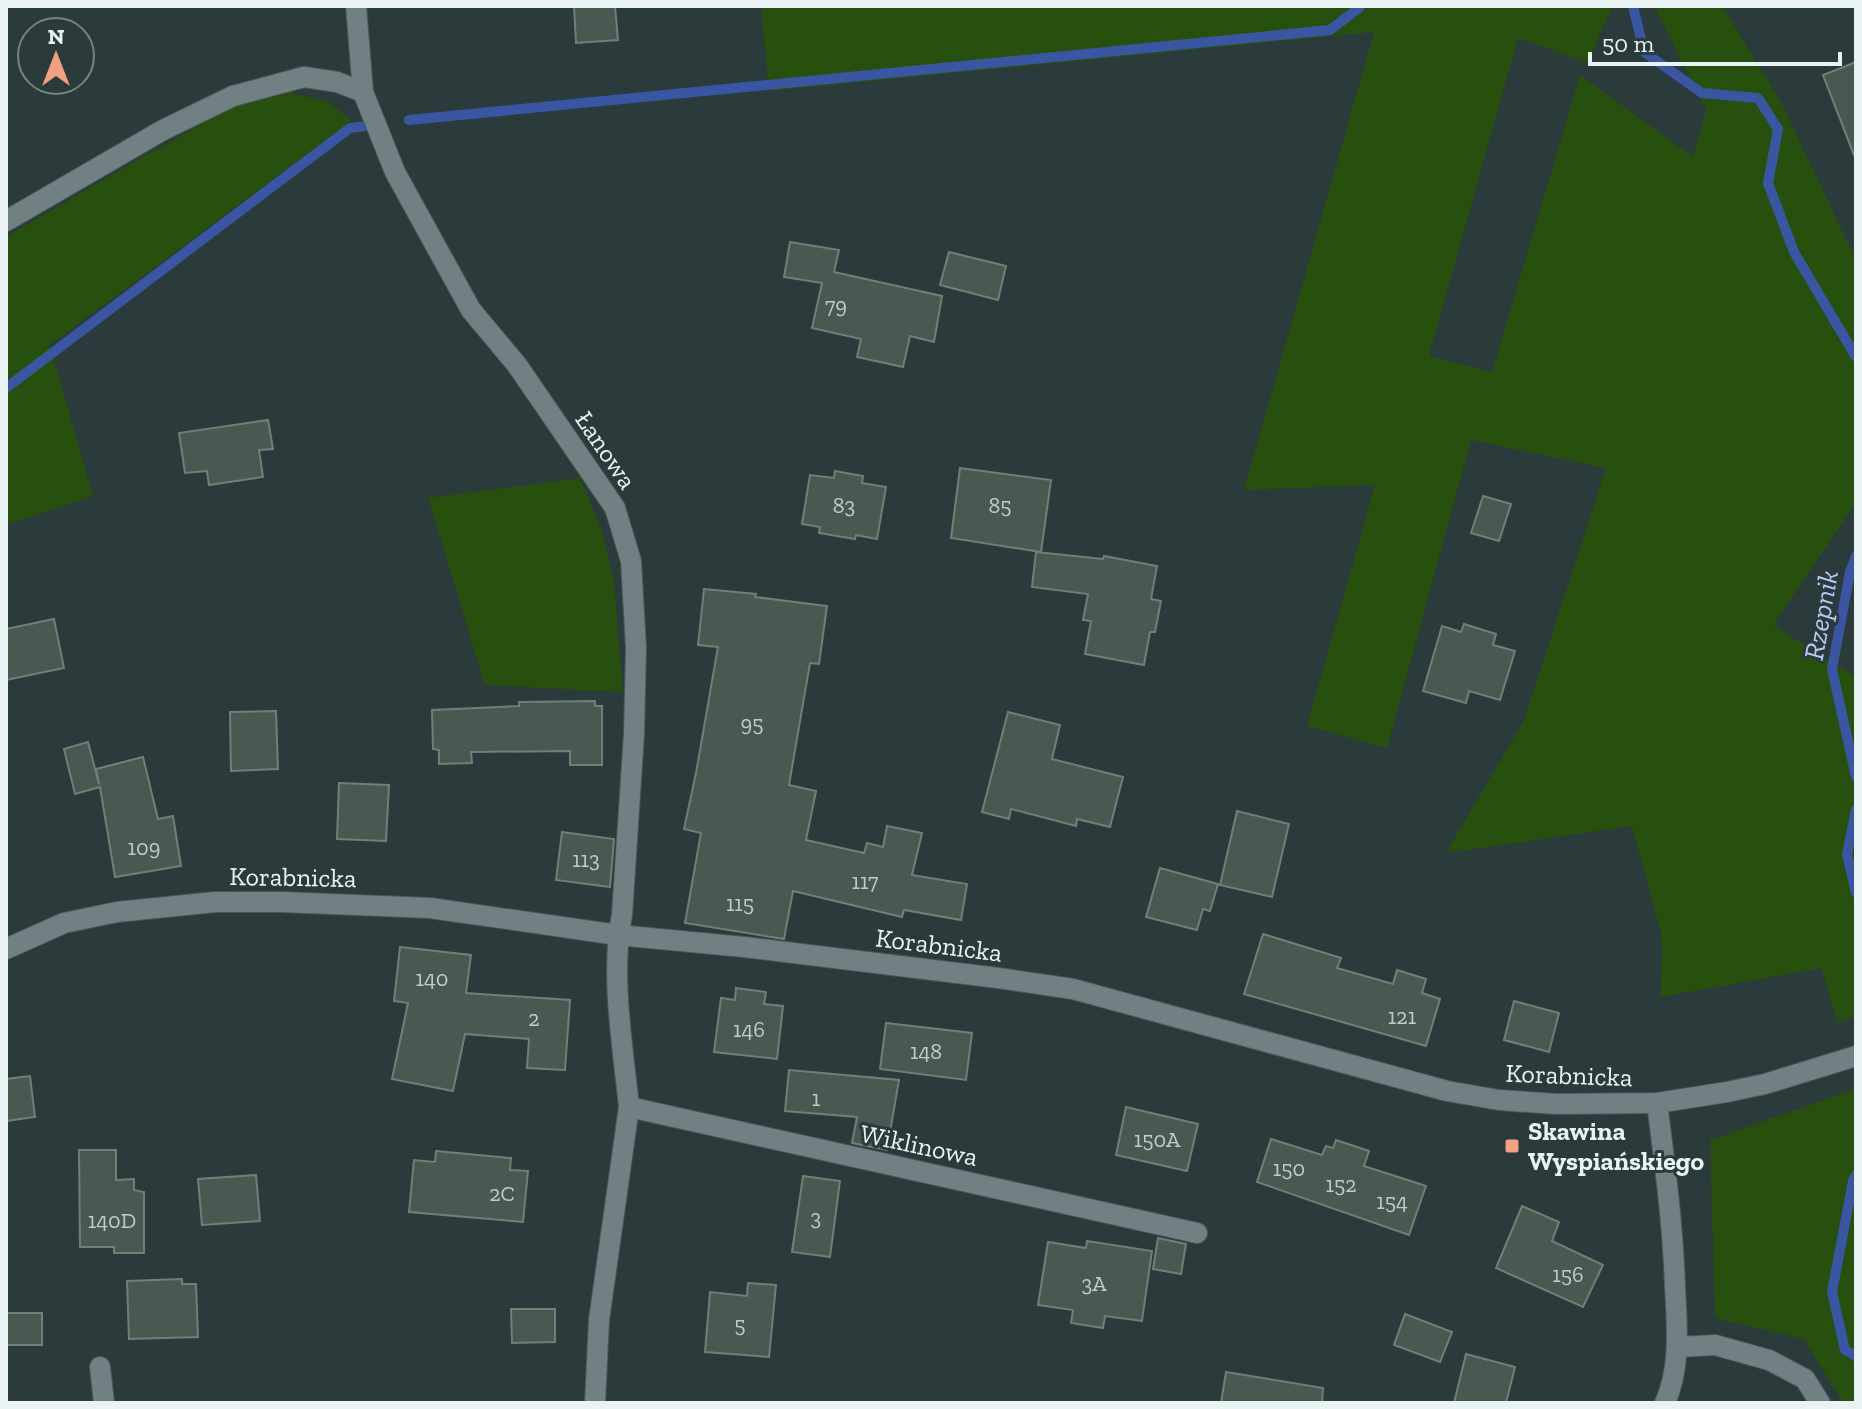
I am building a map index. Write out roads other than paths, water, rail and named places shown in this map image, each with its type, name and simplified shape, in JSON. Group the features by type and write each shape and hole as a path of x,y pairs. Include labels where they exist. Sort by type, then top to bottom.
{"street":[{"name":"Łanowa","path":"356,6 363,92 395,172 471,310 517,365 615,508 631,561 636,648 634,734 622,915 618,935"},
{"path":"6,221 163,130 233,96 304,77 337,82 363,92"},
{"name":"Korabnicka","path":"6,949 64,923 117,912 215,902 430,908 618,935 744,947 1073,989 1447,1091 1499,1100 1556,1104 1657,1103 1740,1090 1853,1058"},
{"path":"595,1403 599,1320 629,1107 617,965 618,935"},
{"path":"1657,1103 1673,1231 1678,1347 1665,1403"},
{"name":"Wiklinowa","path":"629,1107 1197,1233"},
{"path":"1678,1347 1715,1345 1769,1360 1805,1379 1820,1403"},
{"path":"100,1367 104,1403"}],"waterway":[{"path":"409,120 1330,30 1358,6"},
{"name":"Rzepnik","path":"1633,6 1644,52 1702,93 1758,98 1778,129 1768,183 1794,252 1856,357"},
{"path":"6,388 350,128 366,126"},
{"name":"Rzepnik","path":"1856,556 1850,572 1832,669 1856,777"},
{"name":"Rzepnik","path":"1856,810 1847,854 1856,893"},
{"name":"Rzepnik","path":"1856,1175 1832,1292 1845,1350 1856,1356"}],"place":[{"name":"Skawina Wyspiańskiego","path":"1512,1146"}]}
